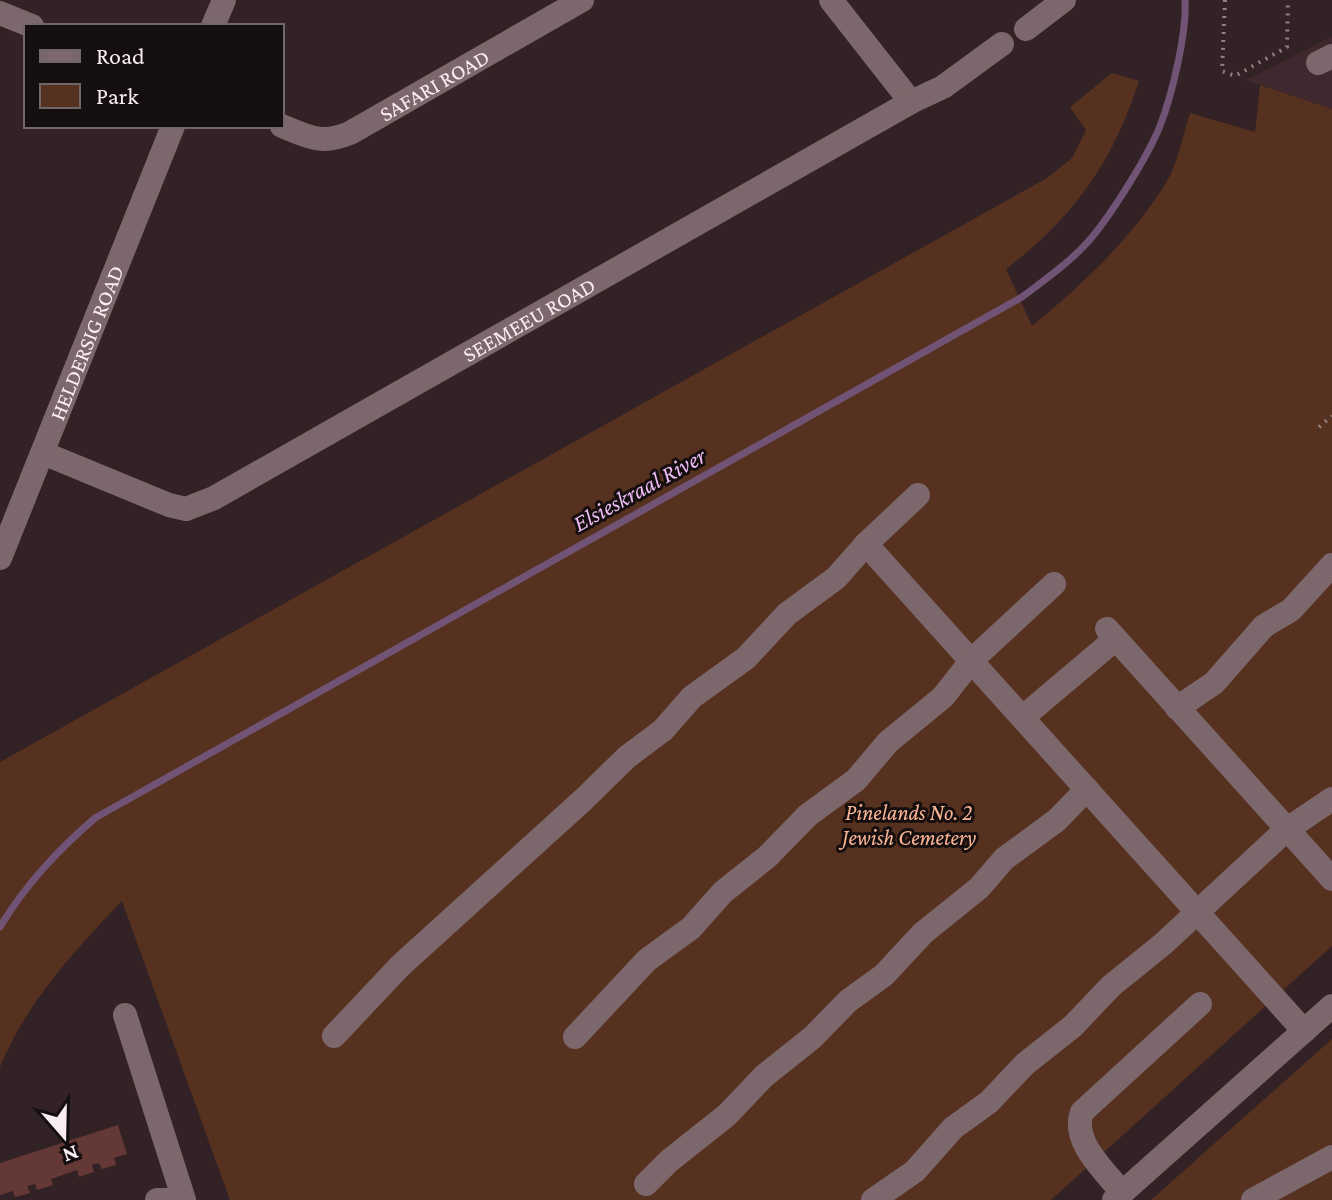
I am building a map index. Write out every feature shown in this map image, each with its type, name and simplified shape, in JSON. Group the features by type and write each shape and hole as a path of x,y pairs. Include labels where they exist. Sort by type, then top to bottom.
{"street":[{"path":"214,24 224,0"},
{"name":"SAFARI ROAD","path":"284,127 322,140 350,133 582,0"},
{"path":"831,0 911,102"},
{"path":"1026,29 1064,0"},
{"path":"0,13 27,24"},
{"name":"SEEMEEU ROAD","path":"43,453 169,505 186,509 214,498 911,102 943,87 1002,44"},
{"name":"HELDERSIG ROAD","path":"0,558 172,128"},
{"path":"334,1036 400,966 627,757 663,730 692,697 746,658 787,614 836,578 866,544 918,495"},
{"path":"866,544 1304,1031"},
{"path":"1177,708 1214,683 1264,626 1291,610 1332,565"},
{"path":"575,1037 647,960 691,928 735,881 767,857 808,815 856,780 888,742 943,697 972,660 1054,584"},
{"path":"1023,717 1106,638 1177,708 1332,879"},
{"path":"646,1184 669,1161 710,1130 764,1076 813,1037 848,1001 884,975 923,933 979,888 1004,859 1057,820 1087,789"},
{"path":"873,1200 915,1171 953,1128 989,1102 1025,1064 1073,1026 1111,986 1149,956 1286,830 1332,799"},
{"path":"1200,1004 1082,1112 1079,1122 1082,1142 1118,1196 1332,1006"},
{"path":"125,1015 182,1200 157,1200"},
{"path":"1253,1200 1332,1157"}],"path":[{"path":"1225,0 1222,71 1235,76 1287,47 1288,0"},
{"path":"1319,427 1332,416"}],"shaded area":[{"path":"1332,36 1332,109 1246,80 1298,54"}],"green space":[{"name":"Pinelands No. 2 Jewish Cemetery","path":"1112,73 1139,81 1117,137 1071,208 1006,269 1032,326 1105,260 1152,204 1174,167 1190,113 1255,132 1260,85 1332,109 1332,946 1051,1200 230,1200 122,901 53,978 23,1021 0,1067 0,762 1047,178 1072,158 1086,130 1070,107"},
{"path":"1332,1039 1332,1200 1151,1200"}],"building":[{"path":"118,1125 127,1154 114,1158 116,1165 102,1169 99,1163 92,1165 94,1172 79,1177 77,1170 51,1179 53,1185 37,1190 35,1184 27,1186 30,1193 15,1197 13,1191 0,1195 0,1163"}],"waterway":[{"name":"Elsieskraal River","path":"0,927 43,869 95,818 1022,297 1053,273 1083,247 1100,227 1133,178 1155,137 1178,64 1185,0"}]}
